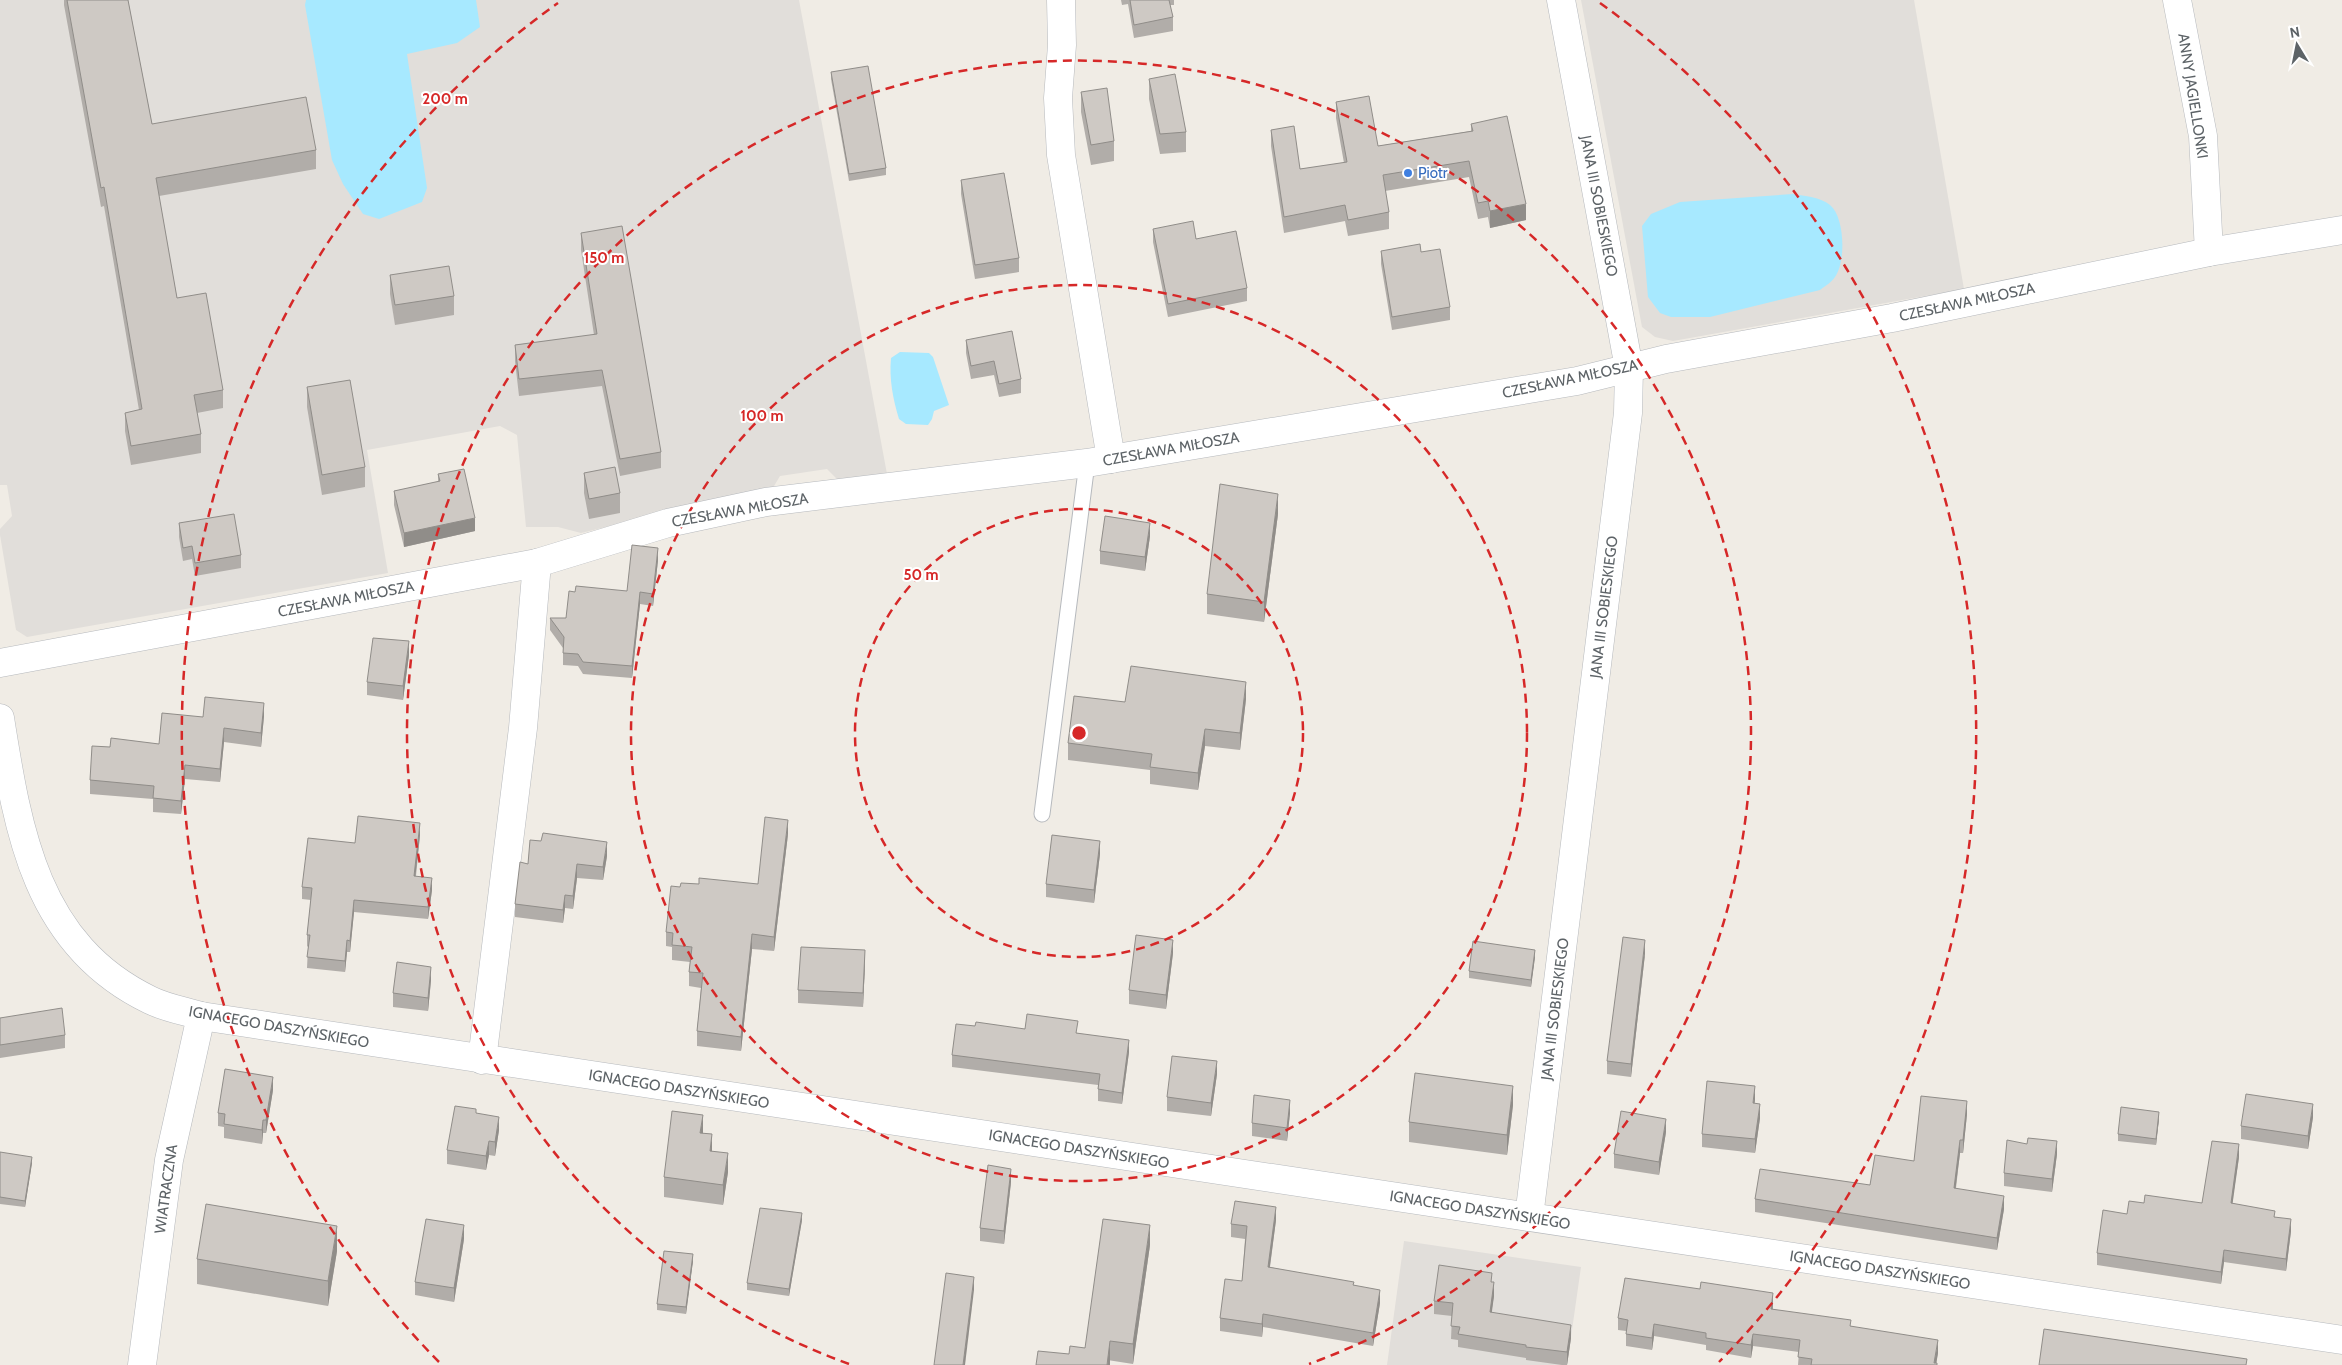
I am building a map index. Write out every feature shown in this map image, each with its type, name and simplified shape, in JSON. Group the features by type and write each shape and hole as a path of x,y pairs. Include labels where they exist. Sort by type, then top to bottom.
{"street":[{"path":"1061,0 1062,45 1058,98 1061,155 1099,461"},
{"name":"JANA III SOBIESKIEGO","path":"1529,1217 1628,413 1630,368 1561,0"},
{"name":"ANNY JAGIELLONKI","path":"2177,0 2203,136 2209,252"},
{"name":"CZESŁAWA MIŁOSZA","path":"0,663 537,563 668,523 766,502 1099,461 1577,381 1666,358 1892,318 2209,252 2342,230"},
{"path":"482,1060 523,728 537,563"},
{"name":"IGNACEGO DASZYŃSKIEGO","path":"0,718 21,830 36,878 46,900 62,926 79,948 102,970 125,986 152,1001 201,1016 2342,1340"},
{"name":"WIATRACZNA","path":"142,1365 168,1160 201,1016"}],"lane":[{"path":"1042,814 1099,461"}],"shaded area":[{"path":"0,0 799,0 887,474 839,481 827,469 780,476 771,491 721,499 581,533 558,527 526,527 517,435 500,426 367,450 388,573 27,637 16,630 0,535 0,529 12,516 7,485 0,485"},
{"path":"1581,0 1914,0 1964,289 1673,341 1655,337 1642,327"},
{"path":"1404,1241 1581,1267 1567,1365 1387,1365"}],"water":[{"path":"306,0 476,0 480,27 457,43 407,54 427,188 422,202 379,219 363,214 343,184 332,160 305,5"},
{"path":"1793,194 1812,197 1826,202 1835,211 1839,219 1842,240 1841,261 1839,270 1830,282 1820,290 1710,317 1671,317 1660,313 1648,297 1642,226 1651,214 1680,202"},
{"path":"900,352 929,353 933,357 949,405 934,411 928,425 906,424 899,419 892,389 891,358"}],"building":[{"path":"67,0 128,0 152,124 306,97 316,150 156,178 177,298 206,293 223,390 194,395 201,434 131,446 125,413 142,409 104,187 101,188"},
{"path":"1130,0 1169,0 1173,17 1134,25"},
{"path":"868,66 886,168 849,174 831,72"},
{"path":"1175,74 1186,132 1160,134 1149,79"},
{"path":"1107,88 1114,141 1091,145 1081,92"},
{"path":"1369,96 1378,146 1473,131 1471,124 1507,116 1526,204 1490,211 1488,201 1478,203 1469,161 1383,175 1389,212 1348,220 1345,205 1284,217 1271,130 1294,126 1300,169 1347,162 1336,102"},
{"path":"1004,173 1019,258 975,265 961,180"},
{"path":"1193,221 1196,239 1236,231 1247,288 1168,304 1153,229"},
{"path":"622,226 661,452 620,459 602,370 519,379 515,345 597,334 581,233"},
{"path":"1420,244 1421,252 1440,249 1450,307 1392,317 1381,251"},
{"path":"449,266 454,296 395,305 390,275"},
{"path":"1012,331 1021,379 999,384 994,361 971,366 966,340"},
{"path":"350,380 365,467 322,475 307,387"},
{"path":"615,467 620,493 589,499 584,473"},
{"path":"464,469 475,518 404,533 394,491 440,481 438,474"},
{"path":"1220,484 1278,494 1264,602 1207,594"},
{"path":"234,514 241,555 195,563 192,546 183,548 179,523"},
{"path":"1105,516 1150,523 1145,557 1100,551"},
{"path":"632,545 658,548 653,594 640,592 632,666 583,662 578,654 563,653 564,637 550,618 566,618 569,591 575,592 576,586 627,591"},
{"path":"373,638 409,641 403,686 367,682"},
{"path":"1131,666 1246,682 1240,733 1205,729 1198,773 1150,767 1152,754 1068,743 1074,696 1125,702"},
{"path":"205,697 264,703 261,733 224,728 220,769 185,765 181,801 153,798 154,786 90,780 92,746 110,747 111,738 159,744 162,713 203,717"},
{"path":"358,816 420,823 414,876 432,878 428,907 354,900 350,941 347,940 345,961 307,957 310,935 307,935 312,888 302,887 308,838 355,843"},
{"path":"765,817 788,820 774,937 752,934 741,1037 697,1031 703,973 689,972 692,947 672,945 673,933 666,932 671,886 680,887 681,883 699,884 699,878 758,884"},
{"path":"543,833 607,842 603,867 577,864 573,896 565,895 563,910 515,904 520,862 528,864 530,840 541,841"},
{"path":"1052,835 1100,841 1094,890 1046,884"},
{"path":"1136,935 1173,940 1166,995 1129,990"},
{"path":"1623,937 1645,940 1631,1064 1607,1061"},
{"path":"1473,941 1535,950 1531,980 1469,971"},
{"path":"801,947 865,950 863,993 798,990"},
{"path":"397,962 431,967 428,998 393,993"},
{"path":"62,1008 65,1035 0,1045 0,1018"},
{"path":"1027,1014 1078,1021 1076,1033 1129,1040 1122,1093 1098,1089 1100,1074 952,1055 956,1024 975,1026 976,1022 1025,1029"},
{"path":"1172,1056 1217,1061 1211,1103 1167,1097"},
{"path":"225,1069 273,1077 266,1120 263,1120 262,1130 224,1124 225,1114 218,1113"},
{"path":"1415,1073 1513,1086 1507,1135 1409,1122"},
{"path":"1707,1081 1755,1086 1753,1103 1760,1104 1755,1139 1702,1134"},
{"path":"2246,1094 2313,1104 2308,1136 2241,1126"},
{"path":"1254,1095 1290,1100 1287,1128 1252,1123"},
{"path":"1921,1096 1967,1101 1963,1140 1960,1140 1954,1188 2004,1196 1997,1238 1755,1199 1760,1169 1870,1185 1875,1155 1914,1161"},
{"path":"455,1106 476,1109 476,1113 499,1117 495,1142 489,1141 486,1156 447,1150"},
{"path":"2121,1107 2159,1112 2156,1139 2118,1134"},
{"path":"672,1111 703,1115 700,1133 712,1134 710,1151 728,1153 723,1185 664,1177"},
{"path":"1621,1111 1666,1119 1659,1162 1614,1154"},
{"path":"2028,1138 2057,1141 2052,1179 2004,1173 2007,1140 2027,1144"},
{"path":"2212,1141 2239,1144 2231,1203 2275,1211 2274,1217 2291,1219 2286,1259 2224,1250 2221,1272 2097,1253 2103,1210 2127,1214 2129,1201 2144,1203 2145,1195 2202,1203"},
{"path":"0,1152 32,1157 25,1201 0,1197"},
{"path":"988,1165 1011,1169 1004,1231 980,1228"},
{"path":"1235,1201 1276,1207 1268,1267 1354,1282 1353,1285 1380,1290 1373,1333 1263,1314 1262,1324 1220,1318 1225,1279 1242,1281 1247,1226 1231,1224"},
{"path":"206,1204 337,1226 328,1281 197,1259"},
{"path":"760,1208 802,1213 789,1289 747,1283"},
{"path":"426,1219 464,1225 454,1288 415,1282"},
{"path":"1103,1219 1150,1225 1133,1344 1110,1341 1107,1365 1036,1365 1038,1351 1069,1354 1070,1346 1085,1348"},
{"path":"664,1251 693,1254 686,1307 657,1304"},
{"path":"1439,1265 1492,1273 1491,1282 1494,1282 1490,1312 1571,1325 1567,1352 1526,1347 1526,1345 1458,1334 1460,1327 1451,1326 1453,1303 1434,1301"},
{"path":"946,1273 974,1277 963,1365 934,1365"},
{"path":"1625,1278 1700,1289 1701,1282 1773,1293 1771,1309 1851,1320 1850,1326 1938,1340 1934,1363 1937,1363 1937,1365 1811,1365 1812,1359 1798,1357 1800,1340 1753,1334 1751,1345 1706,1338 1706,1333 1654,1324 1652,1338 1626,1334 1628,1320 1618,1318"},
{"path":"2044,1329 2247,1359 2246,1365 2039,1365"}],"place":[{"name":"Piotr","path":"1408,173"}]}
